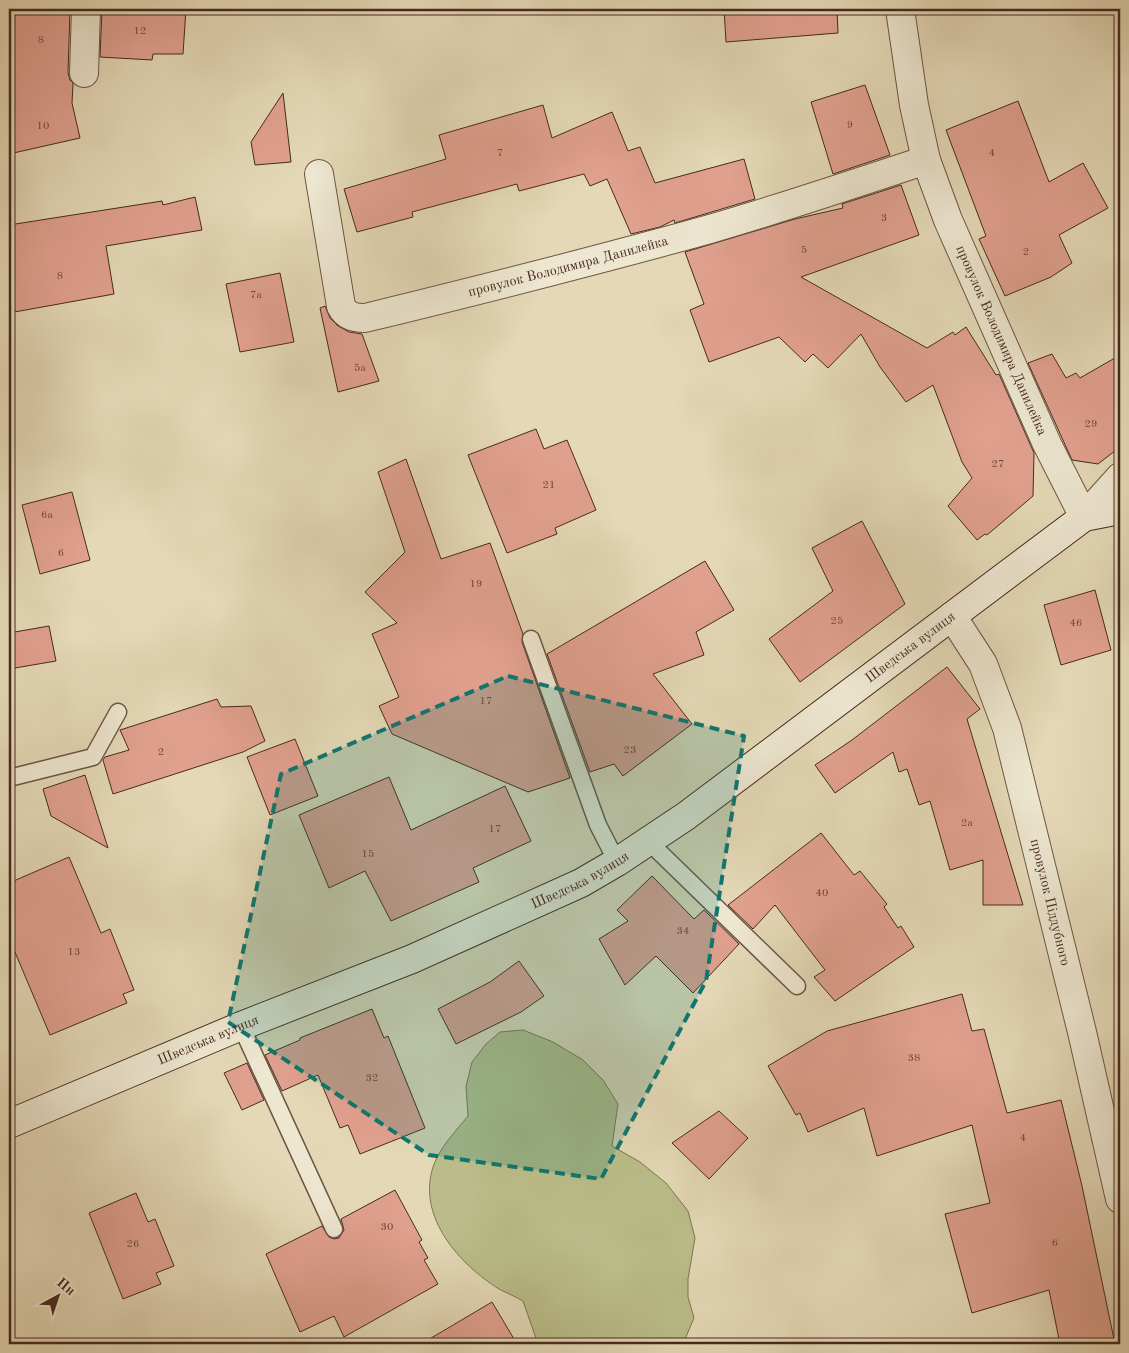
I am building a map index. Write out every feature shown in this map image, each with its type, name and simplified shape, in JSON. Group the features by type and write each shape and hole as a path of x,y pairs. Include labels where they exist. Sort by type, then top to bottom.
{"street":[{"path":"84,74 86,9"},
{"name":"провулок Володимира Данилейка","path":"900,9 914,105 926,160 948,220 1047,444 1084,517"},
{"name":"провулок Володимира Данилейка","path":"319,174 341,306 344,312 351,316 365,318 498,286 710,229 926,160"},
{"name":"Шведська вулиця","path":"9,1124 241,1026 412,959 581,883 649,842 686,816 1084,517 1120,477"},
{"name":"Шведська вулиця","path":"1084,517 1120,510"},
{"name":"провулок Піддубного","path":"952,616 983,664 1007,728 1082,1032 1120,1199"}],"lane":[{"path":"531,639 598,826 617,862"},
{"path":"9,778 93,757 118,712"},
{"path":"649,842 797,986"},
{"path":"241,1026 334,1229"}],"highlighted area":[{"path":"508,676 744,736 706,981 601,1179 429,1155 228,1022 281,774"}],"green space":[{"path":"523,1030 553,1042 583,1060 603,1080 618,1104 612,1146 640,1162 666,1183 688,1211 695,1238 688,1279 688,1297 694,1318 683,1344 538,1344 523,1301 484,1279 456,1253 436,1221 431,1204 430,1186 433,1167 444,1146 468,1116 466,1086 472,1062 486,1044 500,1032"}],"building":[{"path":"9,9 70,9 68,73 73,83 72,103 80,138 9,154"},
{"path":"102,9 186,9 183,54 153,54 152,60 100,57"},
{"path":"724,9 837,9 838,33 726,42"},
{"path":"865,85 890,155 833,174 811,102"},
{"path":"283,93 291,162 255,165 251,142"},
{"path":"1018,101 1049,182 1083,163 1108,208 1059,235 1072,263 1051,277 1005,296 979,239 986,236 946,130"},
{"path":"543,105 552,138 612,112 628,151 640,147 655,183 744,159 755,199 675,223 674,220 660,227 631,234 607,179 590,186 584,174 519,191 517,184 412,212 413,217 357,232 344,189 446,159 439,135"},
{"path":"901,185 919,235 801,277 927,348 953,332 955,335 966,327 996,375 999,374 1034,453 1033,496 987,535 985,534 977,540 948,506 972,478 962,462 933,385 906,402 880,367 861,334 828,368 813,354 805,362 779,337 709,362 690,310 704,304 685,252 795,219 843,208 842,204"},
{"path":"195,197 202,230 106,246 114,294 9,313 9,225 162,201 163,205"},
{"path":"280,273 294,342 240,352 226,284"},
{"path":"325,306 330,318 338,326 349,332 362,334 379,381 338,392 320,308"},
{"path":"1052,354 1066,378 1076,373 1080,378 1120,355 1120,447 1098,464 1072,460 1028,363"},
{"path":"536,429 544,449 567,440 596,510 555,528 557,534 507,553 468,455"},
{"path":"406,459 441,559 490,543 523,634 522,642 570,778 528,792 392,734 379,706 399,697 372,634 397,623 365,592 405,552 378,472"},
{"path":"72,492 90,560 40,574 22,505"},
{"path":"862,521 905,604 800,682 769,639 833,591 812,548"},
{"path":"705,561 734,610 696,632 704,655 653,674 692,724 623,776 614,764 590,772 547,654"},
{"path":"1095,590 1111,650 1061,665 1044,605"},
{"path":"49,626 56,661 9,669 9,633"},
{"path":"947,667 980,709 967,719 1023,905 983,905 983,860 950,870 930,801 919,805 907,769 899,772 893,752 835,793 815,765 852,740"},
{"path":"217,699 221,707 251,706 265,741 243,752 113,794 103,760 105,757 129,750 120,730"},
{"path":"295,739 318,796 270,815 247,757"},
{"path":"85,775 108,848 51,816 43,789"},
{"path":"389,777 411,830 505,786 531,841 473,868 479,882 391,921 365,871 329,888 299,815"},
{"path":"821,833 854,875 860,871 887,904 884,907 898,928 901,926 914,947 835,1001 814,977 825,970 775,905 753,929 728,905"},
{"path":"69,857 101,933 110,929 134,990 123,994 127,1003 50,1035 9,938 9,883"},
{"path":"652,876 694,919 704,910 739,944 693,993 656,956 625,985 599,939 628,921 617,910"},
{"path":"519,961 544,996 521,1012 456,1044 438,1009 490,982"},
{"path":"962,994 972,1031 984,1029 1007,1113 1061,1100 1082,1186 1115,1344 1060,1344 1049,1290 972,1313 945,1214 990,1203 972,1125 877,1156 864,1108 808,1132 800,1113 796,1115 768,1066 827,1031"},
{"path":"372,1009 384,1038 388,1036 425,1128 360,1154 348,1125 340,1128 318,1075 282,1091 265,1055 300,1040 300,1038"},
{"path":"247,1063 264,1100 242,1110 224,1073"},
{"path":"719,1111 748,1138 709,1179 672,1143"},
{"path":"395,1190 422,1240 419,1242 428,1258 424,1260 438,1284 344,1337 334,1316 300,1332 266,1254 322,1226 329,1237 339,1238 344,1230 341,1219"},
{"path":"136,1193 148,1222 155,1219 174,1266 156,1273 161,1284 123,1299 89,1213"},
{"path":"492,1302 517,1344 421,1344"}]}
